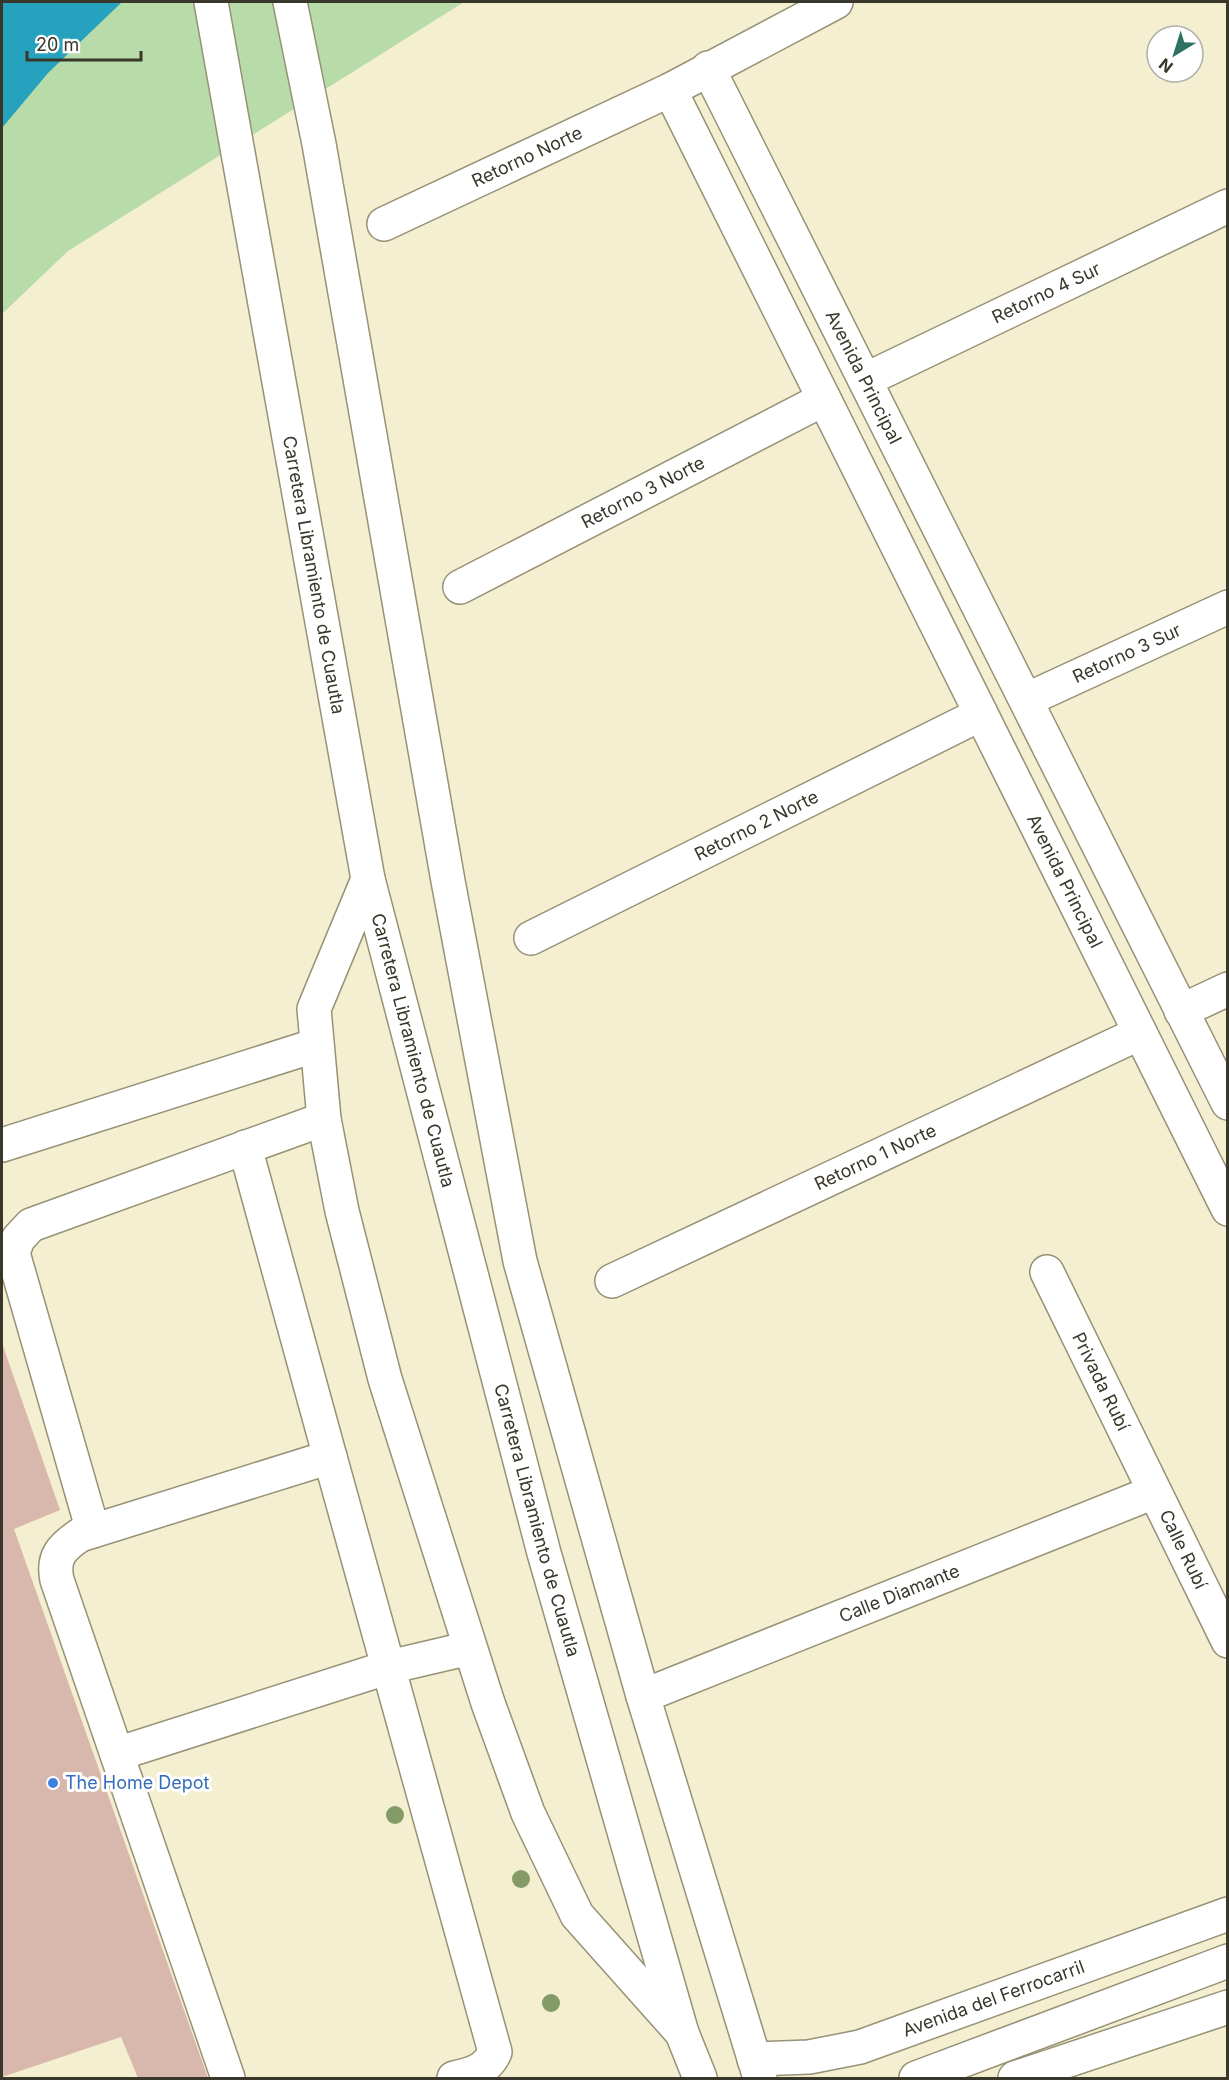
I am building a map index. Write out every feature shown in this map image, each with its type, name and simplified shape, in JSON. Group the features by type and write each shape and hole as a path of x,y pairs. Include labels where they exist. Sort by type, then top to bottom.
{"main road":[{"name":"Carretera Libramiento de Cuautla","path":"212,2 241,178 368,879 544,1553 682,2033 700,2079"},
{"path":"290,2 319,144 448,881 520,1261 643,1696 757,2069"},
{"name":"Retorno Norte","path":"384,224 670,90 836,2"},
{"name":"Avenida Principal","path":"708,68 1227,1103"},
{"name":"Avenida Principal","path":"670,90 1072,898 1225,1199"},
{"name":"Retorno 4 Sur","path":"865,380 1227,206"},
{"path":"747,245 786,223"},
{"name":"Retorno 3 Norte","path":"460,587 824,399"},
{"path":"901,553 941,532"},
{"name":"Retorno 3 Sur","path":"1026,700 1227,608"},
{"name":"Retorno 2 Norte","path":"531,938 981,714"},
{"path":"368,879 314,1009 324,1119 342,1212 385,1379 470,1648 528,1813 577,1915 682,2033"},
{"path":"1072,898 1116,880"},
{"path":"1181,1011 1227,989"},
{"name":"Retorno 1 Norte","path":"612,1281 1140,1033"},
{"path":"2,1145 317,1045"},
{"path":"93,1531 13,1253 18,1239 31,1225 324,1119"},
{"path":"244,1147 495,2052 490,2063 474,2073 453,2079"},
{"name":"Privada Rubí","path":"1047,1272 1154,1492"},
{"path":"228,2079 55,1570 55,1560 60,1551 80,1535 330,1457"},
{"name":"Calle Diamante","path":"643,1696 1154,1492"},
{"name":"Calle Rubí","path":"1154,1492 1227,1641"},
{"path":"117,1754 389,1668 470,1648"},
{"name":"Avenida del Ferrocarril","path":"757,2069 860,2047 1227,1914"},
{"path":"916,2079 1227,1961"},
{"path":"1015,2079 1227,2007"}],"green space":[{"path":"2,2 464,2 68,251 2,314"}],"water":[{"path":"2,2 122,2 48,73 2,128"}],"building":[{"name":"The Home Depot","path":"2,1343 60,1510 14,1529 208,2078 138,2078 121,2037 2,2077"}],"place":[{"name":"The Home Depot","path":"53,1783"}]}
